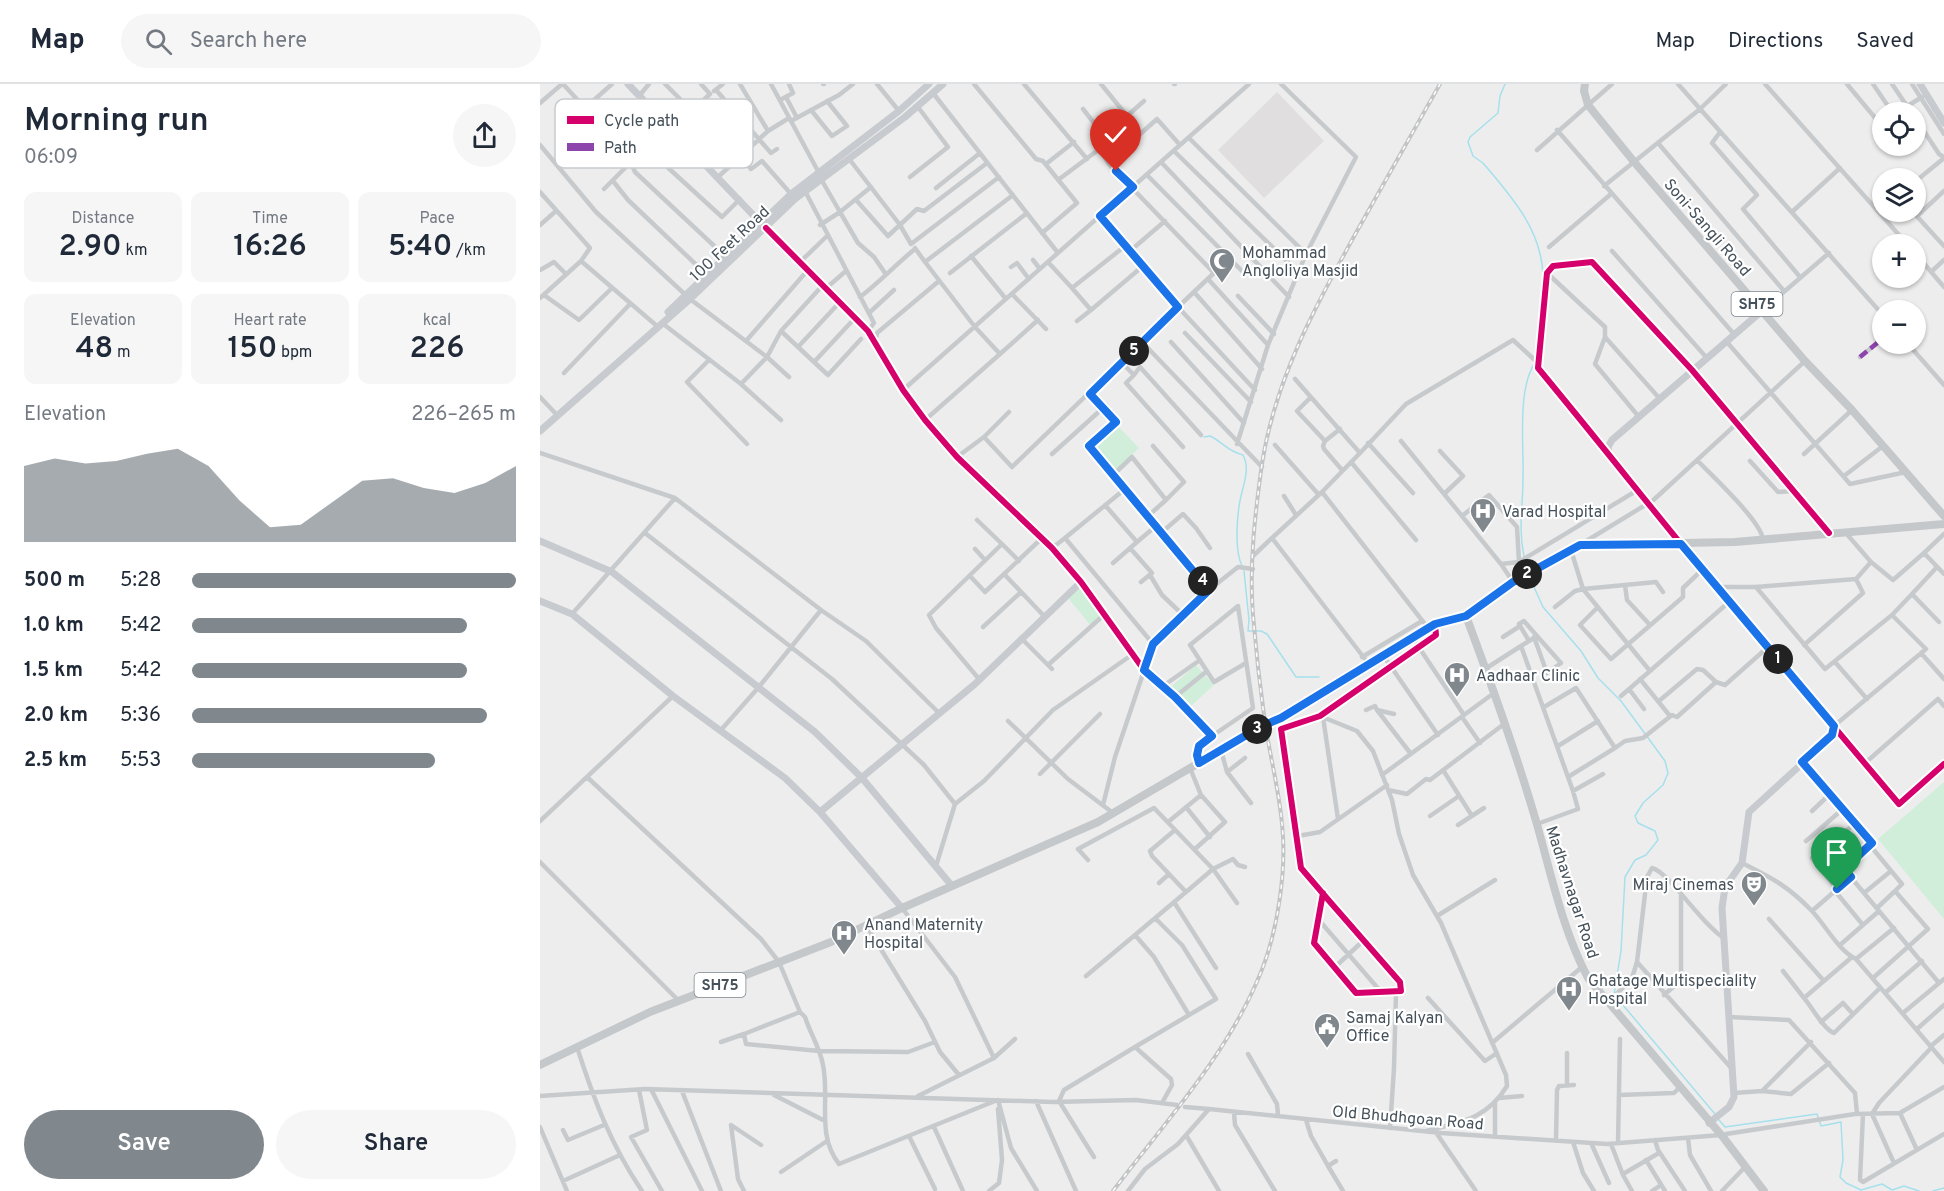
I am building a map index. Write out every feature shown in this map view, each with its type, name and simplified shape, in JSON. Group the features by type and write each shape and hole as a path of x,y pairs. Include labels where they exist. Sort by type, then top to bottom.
{"main road":[{"path":"1585,84 1584,92 1588,105"},
{"name":"Soni-Sangli Road","path":"1588,105 1805,361 1852,410 1944,516"},
{"name":"SH75","path":"540,1065 650,1011 831,942 902,908 1098,822 1260,727 1281,718 1365,660 1383,655 1432,626 1466,616 1513,582 1580,545 1681,544 1944,524"},
{"name":"Madhavnagar Road","path":"1466,616 1494,693 1582,967 1680,1087 1713,1118 1722,1136 1764,1191"}],"street":[{"path":"548,84 554,91"},
{"path":"541,101 563,84 575,99"},
{"path":"596,99 612,84"},
{"path":"628,84 642,99"},
{"path":"639,96 649,84"},
{"path":"665,84 680,99"},
{"path":"701,84 710,94"},
{"path":"704,99 723,84"},
{"path":"740,84 749,99"},
{"path":"771,84 858,243 874,257 885,273"},
{"path":"780,100 793,93 789,84"},
{"path":"753,146 768,131 812,110 852,84"},
{"path":"877,84 899,111"},
{"path":"540,431 660,324 688,297 707,274 764,225 791,194 820,176 928,84"},
{"name":"100 Feet Road","path":"688,297 820,176 850,160 918,107 943,84"},
{"path":"974,84 1036,159 1046,164 1077,203 1042,233"},
{"path":"1024,84 1087,159"},
{"path":"1101,84 1127,116 1144,101"},
{"path":"903,390 1249,84"},
{"path":"1237,444 1268,345 1306,254 1356,157 1281,84"},
{"path":"1537,150 1557,130 1612,84"},
{"path":"1678,84 1872,302"},
{"path":"1604,186 1700,109 1726,84"},
{"path":"1765,84 1872,202"},
{"path":"1847,84 1872,114"},
{"path":"1873,84 1885,102"},
{"path":"1892,84 1904,102"},
{"path":"1912,84 1944,123"},
{"path":"1920,84 1944,134"},
{"path":"716,90 724,99"},
{"path":"933,93 1058,253"},
{"path":"1914,102 1924,96"},
{"path":"786,97 797,118"},
{"path":"812,110 832,136 846,126 827,101"},
{"path":"753,106 768,131"},
{"path":"910,177 948,149 918,107"},
{"path":"1058,180 1109,142 1083,109"},
{"path":"1108,163 1157,119 1180,145"},
{"path":"1557,130 1733,333"},
{"path":"1720,132 1712,143 1757,195 1743,209 1800,277"},
{"path":"753,133 771,153 777,149"},
{"path":"1926,134 1944,158 1926,173"},
{"path":"1189,138 1306,254"},
{"path":"1046,164 1074,142"},
{"path":"1658,143 1784,291"},
{"path":"540,145 555,163"},
{"path":"984,437 1012,467 1214,273 1108,163 1100,149"},
{"path":"1174,151 1299,273"},
{"path":"936,188 980,153"},
{"path":"850,160 939,281 975,327 1000,354"},
{"path":"753,168 762,161 791,194"},
{"path":"1161,162 1289,297"},
{"path":"857,201 888,236 917,209 924,211 987,163"},
{"path":"559,168 596,212 688,297 767,357 789,377"},
{"path":"604,189 626,168"},
{"path":"635,168 643,179 726,257"},
{"path":"669,168 722,217 740,199"},
{"path":"709,168 807,272 868,331 903,390 925,420 957,457 1052,548 1081,582 1144,670 1175,697 1212,736"},
{"path":"718,177 728,168"},
{"path":"1793,212 1840,168"},
{"path":"1147,175 1245,274"},
{"path":"911,244 999,177"},
{"path":"613,181 628,200 707,274"},
{"path":"820,225 857,201 871,187"},
{"path":"805,191 820,225 878,333"},
{"path":"1926,205 1944,191"},
{"path":"540,192 590,248 580,261 542,296 579,320 612,288"},
{"path":"1549,247 1611,194"},
{"path":"925,262 1013,195"},
{"path":"540,225 556,211"},
{"path":"950,273 1027,213"},
{"path":"1100,216 1178,307 1255,390"},
{"path":"1130,251 1165,220"},
{"path":"1889,222 1899,234"},
{"path":"1922,222 1944,246"},
{"path":"799,263 827,236"},
{"path":"1072,288 1125,246"},
{"path":"860,297 915,249"},
{"path":"1612,251 1706,357"},
{"path":"1609,454 1608,447 1612,440 1733,333 1829,253"},
{"path":"971,256 1006,299"},
{"path":"1033,260 1040,269"},
{"path":"1930,272 1944,260"},
{"path":"580,261 630,304 741,384 782,420"},
{"path":"540,270 554,262 566,274"},
{"path":"1048,262 1092,310"},
{"path":"1829,533 1692,370 1592,262 1553,266 1547,273 1538,368 1609,454 1647,505 1899,804 1944,764"},
{"path":"1011,267 1017,263 1029,279"},
{"path":"1077,321 1143,266"},
{"path":"1926,267 1944,287"},
{"path":"741,384 767,357 782,331 824,288 846,271"},
{"path":"746,341 807,272"},
{"path":"1547,273 1605,327 1605,337 1595,364 1639,417"},
{"path":"1208,279 1268,345"},
{"path":"875,343 878,333 939,281"},
{"path":"869,313 894,291"},
{"path":"1194,292 1262,369"},
{"path":"1012,294 1046,329"},
{"path":"1238,297 1274,334"},
{"path":"798,347 839,303"},
{"path":"564,373 630,304"},
{"path":"814,362 855,318"},
{"path":"925,420 1038,320"},
{"path":"868,331 874,323"},
{"path":"782,331 828,375 861,339"},
{"path":"1185,333 1251,402"},
{"path":"1605,337 1659,399"},
{"path":"1253,556 1321,493 1406,404 1513,340 1538,364"},
{"path":"1726,340 1850,484 1854,485 1906,472"},
{"path":"1171,342 1244,423"},
{"path":"1143,343 1237,444 1262,467"},
{"path":"1860,357 1872,347"},
{"path":"1917,354 1944,384"},
{"path":"709,360 687,382 747,444"},
{"path":"1580,545 1647,505 1738,425 1805,361"},
{"path":"1122,363 1134,375"},
{"path":"1183,447 1126,383 1140,367 1200,435"},
{"path":"1295,379 1360,453"},
{"path":"1090,394 1116,422 1089,446 1209,590"},
{"path":"540,397 557,415"},
{"path":"1311,397 1297,411 1325,441"},
{"path":"1052,454 1103,408"},
{"path":"1804,454 1852,410"},
{"path":"957,457 984,437 1009,412"},
{"path":"1340,429 1325,441 1323,446 1342,470"},
{"path":"1401,441 1513,582"},
{"path":"1368,443 1413,493"},
{"path":"1275,445 1321,493 1422,621 1432,626 1436,635 1322,716 1281,729 1301,868 1323,893 1364,940 1400,982 1401,991 1356,993 1314,943 1323,893"},
{"path":"1148,516 1184,482 1153,446"},
{"path":"1844,476 1883,446"},
{"path":"1440,451 1463,476 1444,494"},
{"path":"540,453 675,498 820,610 866,641 939,713"},
{"path":"1113,475 1132,457 1166,500"},
{"path":"1698,461 1762,531 1763,539"},
{"path":"1750,461 1778,492 1794,491"},
{"path":"1351,462 1416,540"},
{"path":"1052,548 1125,489"},
{"path":"1501,564 1519,562 1636,490"},
{"path":"1462,516 1489,495 1517,527 1519,562"},
{"path":"1284,496 1296,515"},
{"path":"572,615 675,498"},
{"path":"1105,505 1137,542"},
{"path":"1162,532 1182,514 1196,528 1210,548"},
{"path":"977,520 1019,561"},
{"path":"1113,562 1156,526"},
{"path":"1845,532 1871,562 1893,580 1944,534"},
{"path":"645,533 832,679 924,765 955,804"},
{"path":"970,576 985,592 1042,538"},
{"path":"1065,538 1153,644"},
{"path":"1272,538 1365,660 1422,621"},
{"path":"540,541 612,572 815,732 862,778 952,886"},
{"path":"979,680 929,618 935,608 1002,544"},
{"path":"1130,548 1152,573 1150,575 1162,594 1182,615"},
{"path":"975,549 986,560"},
{"path":"1570,550 1583,589 1650,671"},
{"path":"1924,553 1944,574"},
{"path":"1717,587 1756,587 1856,579 1871,562"},
{"path":"1103,805 1115,757 1153,644 1209,590 1238,567 1253,568"},
{"path":"1756,587 1825,669 1892,615 1937,567"},
{"path":"1598,607 1580,623 1609,659 1683,597 1683,588 1703,569"},
{"path":"1004,574 1044,616"},
{"path":"1141,582 1150,575"},
{"path":"1804,645 1863,593 1856,579"},
{"path":"820,812 979,680 1020,638 1081,582"},
{"path":"1555,607 1575,591 1583,589 1656,582 1663,592"},
{"path":"1625,585 1627,600 1650,625"},
{"path":"983,627 1021,592"},
{"path":"1912,594 1939,622"},
{"path":"540,601 572,615 673,696 769,765 820,812 902,908 955,977 994,1058"},
{"path":"1621,696 1730,602"},
{"path":"1199,763 1197,755 1199,746 1253,708 1238,606 1190,645 1214,682 1246,663"},
{"path":"721,730 758,688 820,610"},
{"path":"1020,638 1050,667 1105,614"},
{"path":"1713,1118 1732,1103 1734,1093 1722,898 1725,887 1742,863 1749,812 1829,739 1835,727 1926,649 1892,615"},
{"path":"1503,638 1524,621 1561,663 1547,673 1536,637"},
{"path":"1520,626 1529,641"},
{"path":"1485,669 1536,637"},
{"path":"1412,638 1480,742"},
{"path":"1521,646 1558,746 1578,809 1537,824"},
{"path":"1659,701 1697,669 1703,670 1716,682 1725,685 1768,647"},
{"path":"1921,653 1944,680"},
{"path":"936,866 955,804 984,781 1023,738 1053,710 1133,654"},
{"path":"1383,655 1438,735"},
{"path":"1163,686 1200,660"},
{"path":"1835,662 1867,699"},
{"path":"1175,697 1207,671"},
{"path":"1640,679 1670,716 1677,717 1716,682"},
{"path":"1544,707 1576,688 1615,748"},
{"path":"1629,689 1644,709"},
{"path":"1382,776 1494,693"},
{"path":"540,821 673,696"},
{"path":"1864,764 1938,699 1944,706"},
{"path":"1366,710 1374,706 1411,754"},
{"path":"1377,710 1394,714"},
{"path":"1040,774 1100,714"},
{"path":"1322,716 1357,731 1373,751 1387,788 1413,875 1437,916 1506,1075 1507,1086 1487,1111 1467,1120 1423,1132"},
{"path":"1322,716 1338,819"},
{"path":"1568,777 1626,741 1642,738 1670,716"},
{"path":"1558,746 1598,721"},
{"path":"1008,722 1023,738 1113,813"},
{"path":"1298,836 1320,832 1387,788 1407,794 1443,771 1504,724"},
{"path":"1221,750 1227,771 1251,803"},
{"path":"1227,771 1245,758"},
{"path":"1802,762 1844,808 1873,849 1902,884 1863,925 1840,945"},
{"path":"1190,768 1201,795 1226,822 1195,849"},
{"path":"1443,771 1472,816"},
{"path":"1573,792 1603,774"},
{"path":"587,777 761,939 779,962 819,1051 826,1095 827,1141 832,1155 839,1164 998,1100"},
{"path":"1812,811 1831,794"},
{"path":"1168,822 1201,795"},
{"path":"1430,816 1459,796"},
{"path":"1186,807 1210,837"},
{"path":"1088,860 1078,849 1154,808 1213,869 1237,903"},
{"path":"1458,825 1484,808"},
{"path":"1806,841 1844,808"},
{"path":"1856,823 1812,858 1863,925"},
{"path":"1175,830 1150,851 1186,892"},
{"path":"1872,845 1844,869 1922,962 1942,981 1903,1013"},
{"path":"1086,976 1213,869 1233,859 1238,865 1245,867"},
{"path":"540,862 679,1001"},
{"path":"1742,863 1784,884 1812,911 1840,945 1873,978 1944,1062"},
{"path":"1609,1002 1630,982 1636,962 1647,877 1652,868 1658,870 1700,919 1724,938"},
{"path":"1864,893 1891,871"},
{"path":"1160,883 1169,874"},
{"path":"1812,911 1851,877"},
{"path":"1437,916 1495,880"},
{"path":"1873,978 1928,929 1895,891"},
{"path":"1664,995 1681,980 1681,895"},
{"path":"1174,903 1216,968"},
{"path":"1059,1101 1064,1090 1216,999 1182,945 1156,919"},
{"path":"1318,919 1382,993"},
{"path":"1768,919 1824,981"},
{"path":"866,925 935,1042 959,1076"},
{"path":"1804,998 1894,928"},
{"path":"1136,935 1154,957 1189,1015"},
{"path":"1335,967 1364,940"},
{"path":"1636,962 1733,1070"},
{"path":"1885,993 1922,962"},
{"path":"1492,1043 1582,967"},
{"path":"1783,971 1819,1016 1821,1022 1834,1033 1880,988"},
{"path":"1390,1128 1395,1068 1396,992"},
{"path":"1428,998 1485,1061 1497,1053"},
{"path":"1821,1022 1843,1003 1853,1014"},
{"path":"1917,1029 1944,1005"},
{"path":"721,1042 800,1012"},
{"path":"1729,1017 1789,1020 1855,1093 1860,1114 1860,1180 1863,1182 1944,1134"},
{"path":"744,1034 746,1044 819,1051 908,1052 935,1042"},
{"path":"1894,1163 1872,1114 1879,1103 1944,1035"},
{"path":"916,1098 994,1058 1015,1039"},
{"path":"1618,1143 1620,1039"},
{"path":"1762,1090 1811,1042"},
{"path":"577,1047 591,1093 604,1125 642,1191"},
{"path":"1135,1047 1171,1079 1172,1085 1162,1103"},
{"path":"1567,1053 1567,1085"},
{"path":"1248,1054 1276,1104 1278,1115"},
{"path":"1734,1093 1762,1090 1791,1094 1829,1063"},
{"path":"1556,1140 1557,1090 1559,1086 1574,1085"},
{"path":"1619,1095 1674,1093 1680,1087"},
{"path":"1917,1150 1900,1113 1944,1087"},
{"path":"540,1096 651,1089 1036,1101 1136,1100 1177,1105"},
{"path":"651,1089 702,1191"},
{"path":"639,1090 647,1130 631,1137 662,1191"},
{"path":"682,1090 721,1191"},
{"path":"771,1094 825,1121"},
{"path":"1499,1098 1522,1096"},
{"path":"989,1191 999,1183 1002,1160 998,1100"},
{"path":"998,1100 1011,1148 1037,1191"},
{"path":"1036,1101 1076,1191"},
{"path":"1059,1101 1094,1157"},
{"path":"1495,1103 1495,1137"},
{"name":"Old Bhudhgoan Road","path":"1185,1107 1423,1132 1611,1144 1722,1136 1860,1114 1900,1113"},
{"path":"1128,1191 1145,1169 1186,1135 1209,1109"},
{"path":"1234,1113 1235,1125 1275,1191"},
{"path":"1306,1120 1311,1136 1343,1191"},
{"path":"563,1130 568,1140 604,1125"},
{"path":"744,1191 738,1179 731,1125 761,1145"},
{"path":"934,1126 963,1191"},
{"path":"540,1127 567,1191"},
{"path":"1437,1133 1476,1191"},
{"path":"1186,1135 1219,1191"},
{"path":"909,1136 935,1189"},
{"path":"1688,1138 1690,1155 1711,1191"},
{"path":"1656,1140 1659,1153 1684,1191"},
{"path":"781,1172 827,1141"},
{"path":"1573,1142 1583,1173 1594,1191"},
{"path":"1591,1143 1609,1183"},
{"path":"1611,1144 1632,1191"},
{"path":"1623,1174 1659,1153"},
{"path":"563,1181 620,1155"},
{"path":"1646,1160 1665,1191"},
{"path":"1328,1166 1336,1161"},
{"path":"1722,1191 1745,1167"},
{"path":"1652,1191 1661,1185"}],"shaded area":[{"path":"1277,92 1324,141 1264,198 1218,150"}],"green space":[{"path":"1117,425 1139,448 1113,473 1092,447"},
{"path":"1081,587 1105,615 1092,627 1068,598"},
{"path":"1196,665 1214,685 1183,713 1165,692"},
{"path":"1944,782 1944,919 1878,839"}],"waterway":[{"path":"1505,84 1500,96 1498,113 1470,137 1468,142 1473,156 1483,163 1514,201 1537,244 1543,276 1539,332"},
{"path":"1524,556 1521,527 1523,418 1526,387 1535,363"},
{"path":"1204,437 1210,436 1243,455 1245,460 1246,476 1237,521 1238,551 1242,566"},
{"path":"1525,561 1527,571"},
{"path":"1244,571 1248,631 1261,631 1267,634 1296,677 1319,677"},
{"path":"1529,576 1543,607 1581,651 1598,678 1621,701 1665,761 1668,773 1663,785 1643,803 1635,816 1638,823 1655,831 1658,840 1646,855 1635,860 1625,877 1621,951 1614,995"},
{"path":"1617,998 1715,1114"},
{"path":"1719,1120 1725,1127 1817,1114 1821,1126 1841,1122 1843,1160 1840,1177 1846,1183 1861,1190 1882,1184 1892,1190 1904,1186 1919,1191"},
{"path":"1933,1191 1944,1188"}],"railway":[{"path":"1113,1191 1214,1059 1247,1002 1267,955 1280,899 1283,860 1279,799 1265,723 1253,615 1253,540 1268,433 1287,372 1312,315 1440,84"}],"marked path":[{"path":"1860,357 1872,347"}],"cycle path":[{"path":"766,228 868,331 903,390 925,420 957,457 1052,548 1081,582 1144,670 1175,697 1212,736 1199,746 1197,755 1199,763"},
{"path":"1829,533 1692,370 1592,262 1553,266 1547,273 1538,368 1718,589 1830,719 1899,804 1944,764"},
{"path":"1323,893 1314,943 1356,993 1401,991 1400,982 1331,903 1301,868 1281,729 1320,716 1436,635 1435,624"}],"place":[{"name":"Mohammad Angloliya Masjid","path":"1222,284"},
{"name":"Varad Hospital","path":"1483,534"},
{"name":"Aadhaar Clinic","path":"1457,698"},
{"name":"Miraj Cinemas","path":"1754,907"},
{"name":"Anand Maternity Hospital","path":"844,956"},
{"name":"Ghatage Multispeciality Hospital","path":"1569,1012"},
{"name":"Samaj Kalyan Office","path":"1327,1049"}],"route":[{"path":"1116,171 1133,187 1100,216 1178,307 1090,394 1116,422 1089,446 1209,590 1153,644 1144,670 1175,697 1212,736 1197,749 1199,763 1260,727 1281,718 1435,624 1466,616 1513,582 1580,545 1681,544 1834,726 1835,729 1829,739 1802,762 1872,843 1844,869 1851,877 1837,889"}]}
